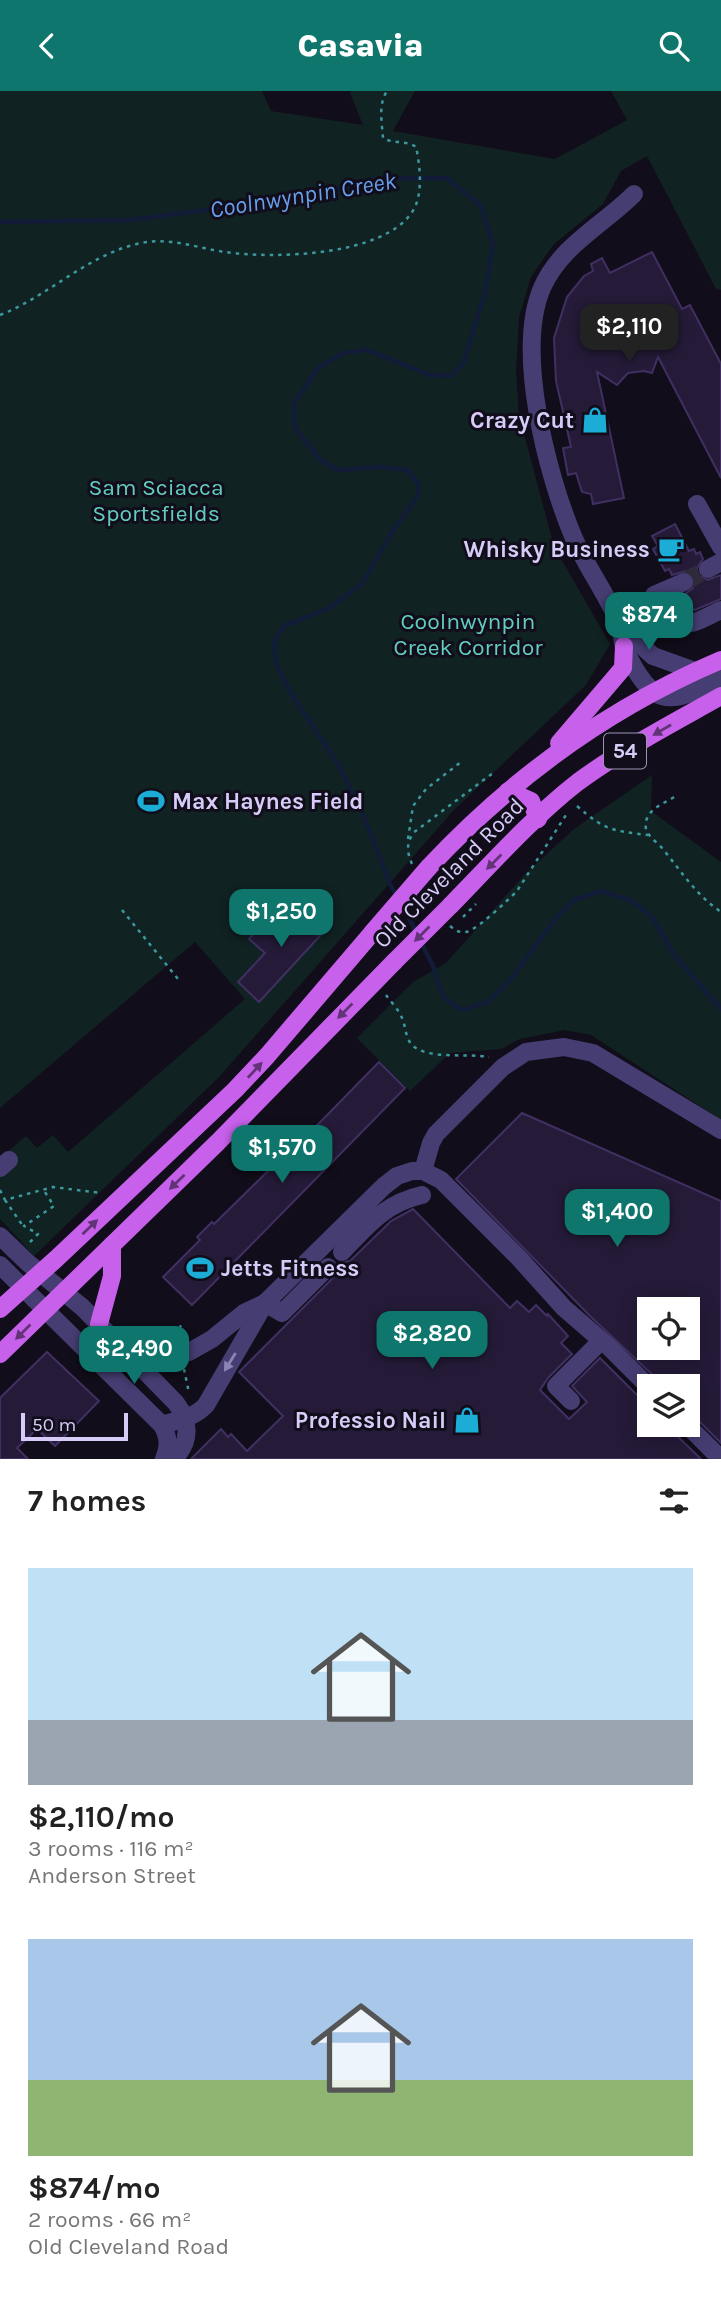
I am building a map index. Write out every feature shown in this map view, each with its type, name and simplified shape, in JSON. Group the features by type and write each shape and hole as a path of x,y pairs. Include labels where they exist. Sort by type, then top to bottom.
{"main road":[{"path":"543,762 623,667 624,646"},
{"name":"Old Cleveland Road","path":"0,1309 235,1090 429,867 508,791 543,762 622,709 721,660"},
{"name":"Old Cleveland Road","path":"0,1354 218,1142 538,819 600,767 721,696"},
{"path":"508,791 531,801 538,819"},
{"path":"99,1324 112,1276 112,1245"}],"street":[{"path":"634,194 613,214 580,238 556,263 542,288 531,327 533,379 555,490 580,552 620,626 624,646 642,679 653,692 661,696 676,697 721,678"},
{"path":"697,504 721,547"},
{"path":"654,595 684,582"},
{"path":"675,622 690,625 721,610"},
{"path":"620,626 653,656 695,671"},
{"path":"701,708 721,712"},
{"path":"423,1171 430,1143 436,1134 503,1067 526,1052 564,1047 593,1053 721,1130"},
{"path":"345,1241 384,1187 397,1176 423,1171 441,1180 518,1257 564,1308 637,1376"},
{"path":"131,1356 147,1352 189,1352 212,1339 244,1313 265,1303 384,1210 405,1199 422,1195"},
{"path":"0,1236 99,1324 176,1403 186,1419 187,1438 174,1459"},
{"path":"0,1265 162,1425 168,1438 164,1459"},
{"path":"265,1303 282,1313 328,1267"},
{"path":"162,1425 186,1419 201,1411 265,1303"},
{"path":"571,1401 555,1386 601,1341"},
{"path":"699,1437 721,1459"}],"path":[{"path":"0,315 24,305 80,268 139,243 167,241 227,252 258,254 322,253 353,247 378,238 399,226 413,211 419,197 418,159 416,147 411,144 389,142 383,138 382,106 387,91"},
{"path":"408,842 413,806 426,789 461,762"},
{"path":"674,797 651,811 645,824 648,835 662,848 687,882 721,912"},
{"path":"577,806 595,822 613,831 648,835"},
{"path":"122,910 178,979"},
{"path":"5,1200 53,1187 105,1193"},
{"path":"24,1226 54,1206 43,1189"},
{"path":"0,1190 24,1226 38,1234 30,1243"},
{"path":"179,1344 181,1324"},
{"path":"183,1365 188,1392 193,1398"}],"green space":[{"path":"0,91 262,91 271,111 363,125 351,91 415,91 393,131 555,159 627,120 611,91 721,91 721,290 716,289 647,156 621,171 603,204 553,245 531,277 519,317 516,371 519,415 548,524 555,548 610,644 586,685 454,810 219,1077 34,1256 0,1219 0,1158 26,1136 37,1148 53,1135 68,1152 245,999 195,942 0,1108","holes":["309,906 330,925 259,1002 238,982 265,953 249,938 275,910 291,925"]},
{"path":"652,775 651,811 721,862 721,1120 591,1035 565,1030 520,1039 501,1049 450,1053 410,1091 357,1038 413,982 446,963 527,872 574,829"}],"building":[{"path":"652,252 682,309 690,305 721,364 721,478 658,357 652,373 628,373 617,385 597,372 624,498 593,504 591,494 582,492 576,473 568,475 563,448 571,447 556,381 554,338 567,297 584,276 593,271 591,264 602,258 610,273"},
{"path":"675,524 689,551 694,549 696,554 700,552 703,559 697,568 698,575 708,580 721,575 721,599 695,610 691,609 685,594 693,588 694,577 686,571 672,575 669,569 665,571 653,549 658,546 652,536"},
{"path":"309,905 330,925 259,1002 238,982 265,953 249,939 275,910 291,925"},
{"path":"379,1062 405,1088 192,1305 163,1277 200,1240 197,1237 269,1170 254,1156 289,1154"},
{"path":"522,1113 721,1201 721,1443 700,1422 700,1374 652,1374 591,1317 456,1179"},
{"path":"413,1209 510,1308 517,1301 529,1312 536,1305 568,1336 561,1343 572,1354 540,1390 569,1419 587,1402 572,1386 600,1358 637,1395 637,1437 678,1437 701,1459 191,1459 221,1429 228,1437 231,1434 247,1451 283,1416 239,1372 336,1275 338,1263 350,1261 391,1221"},
{"path":"47,1352 99,1401 55,1446 37,1429 17,1448 28,1459 0,1459 0,1398"}],"waterway":[{"name":"Coolnwynpin Creek","path":"0,222 130,220 312,196 375,179 447,178 481,206 493,245 485,293 463,364 451,376 430,375 367,350 343,353 319,367 294,403 295,428 319,459 338,470 382,467 407,470 419,484 417,497 392,532 362,584 329,608 284,626 274,646 276,663 290,692 338,764 365,819 396,895"},
{"name":"Coolnwynpin Creek","path":"420,940 445,998 464,1010 489,1001 510,980 556,918 574,900 601,891 632,901 652,917 674,955 721,1009"},
{"name":"Coolnwynpin Creek","path":"403,906 416,932"}],"tunnel":[{"path":"684,582 708,569"}],"place":[{"name":"Crazy Cut","path":"595,420"},
{"name":"Whisky Business","path":"671,549"},
{"name":"Max Haynes Field","path":"151,801"},
{"name":"Jetts Fitness","path":"200,1268"},
{"name":"Professio Nail","path":"467,1420"}],"park label":[{"name":"Sam Sciacca Sportsfields","path":"156,500"},
{"name":"Coolnwynpin Creek Corridor","path":"468,634"}]}
